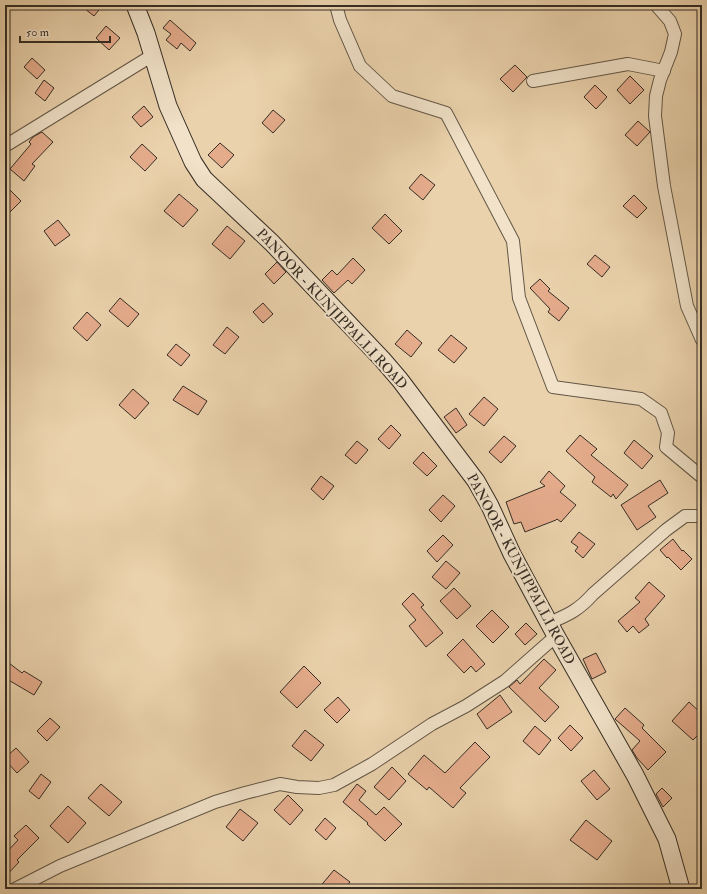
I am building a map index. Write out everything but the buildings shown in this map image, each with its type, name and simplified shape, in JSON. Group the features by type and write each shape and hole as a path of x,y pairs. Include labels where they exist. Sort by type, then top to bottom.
{"main road":[{"name":"PANOOR - KUNJIPPALLI ROAD","path":"135,5 153,55 168,106 193,162 204,179 272,243 382,359 476,481 552,630 635,775 666,839 681,889"}],"street":[{"path":"336,5 340,20 360,66 392,96 446,113 513,241 519,298 553,387 641,399 661,413 668,433 666,447 702,477"},
{"path":"656,5 670,21 675,34 671,52 656,96 655,116 664,186 687,306 702,340"},
{"path":"5,146 153,55"},
{"path":"533,81 628,64 664,71"},
{"path":"15,889 60,866 215,802 280,784 297,787 319,788 334,785 372,764 432,724 466,706 505,681 552,630 570,614 582,606 593,594 666,530 685,516 699,516 702,518"}]}
